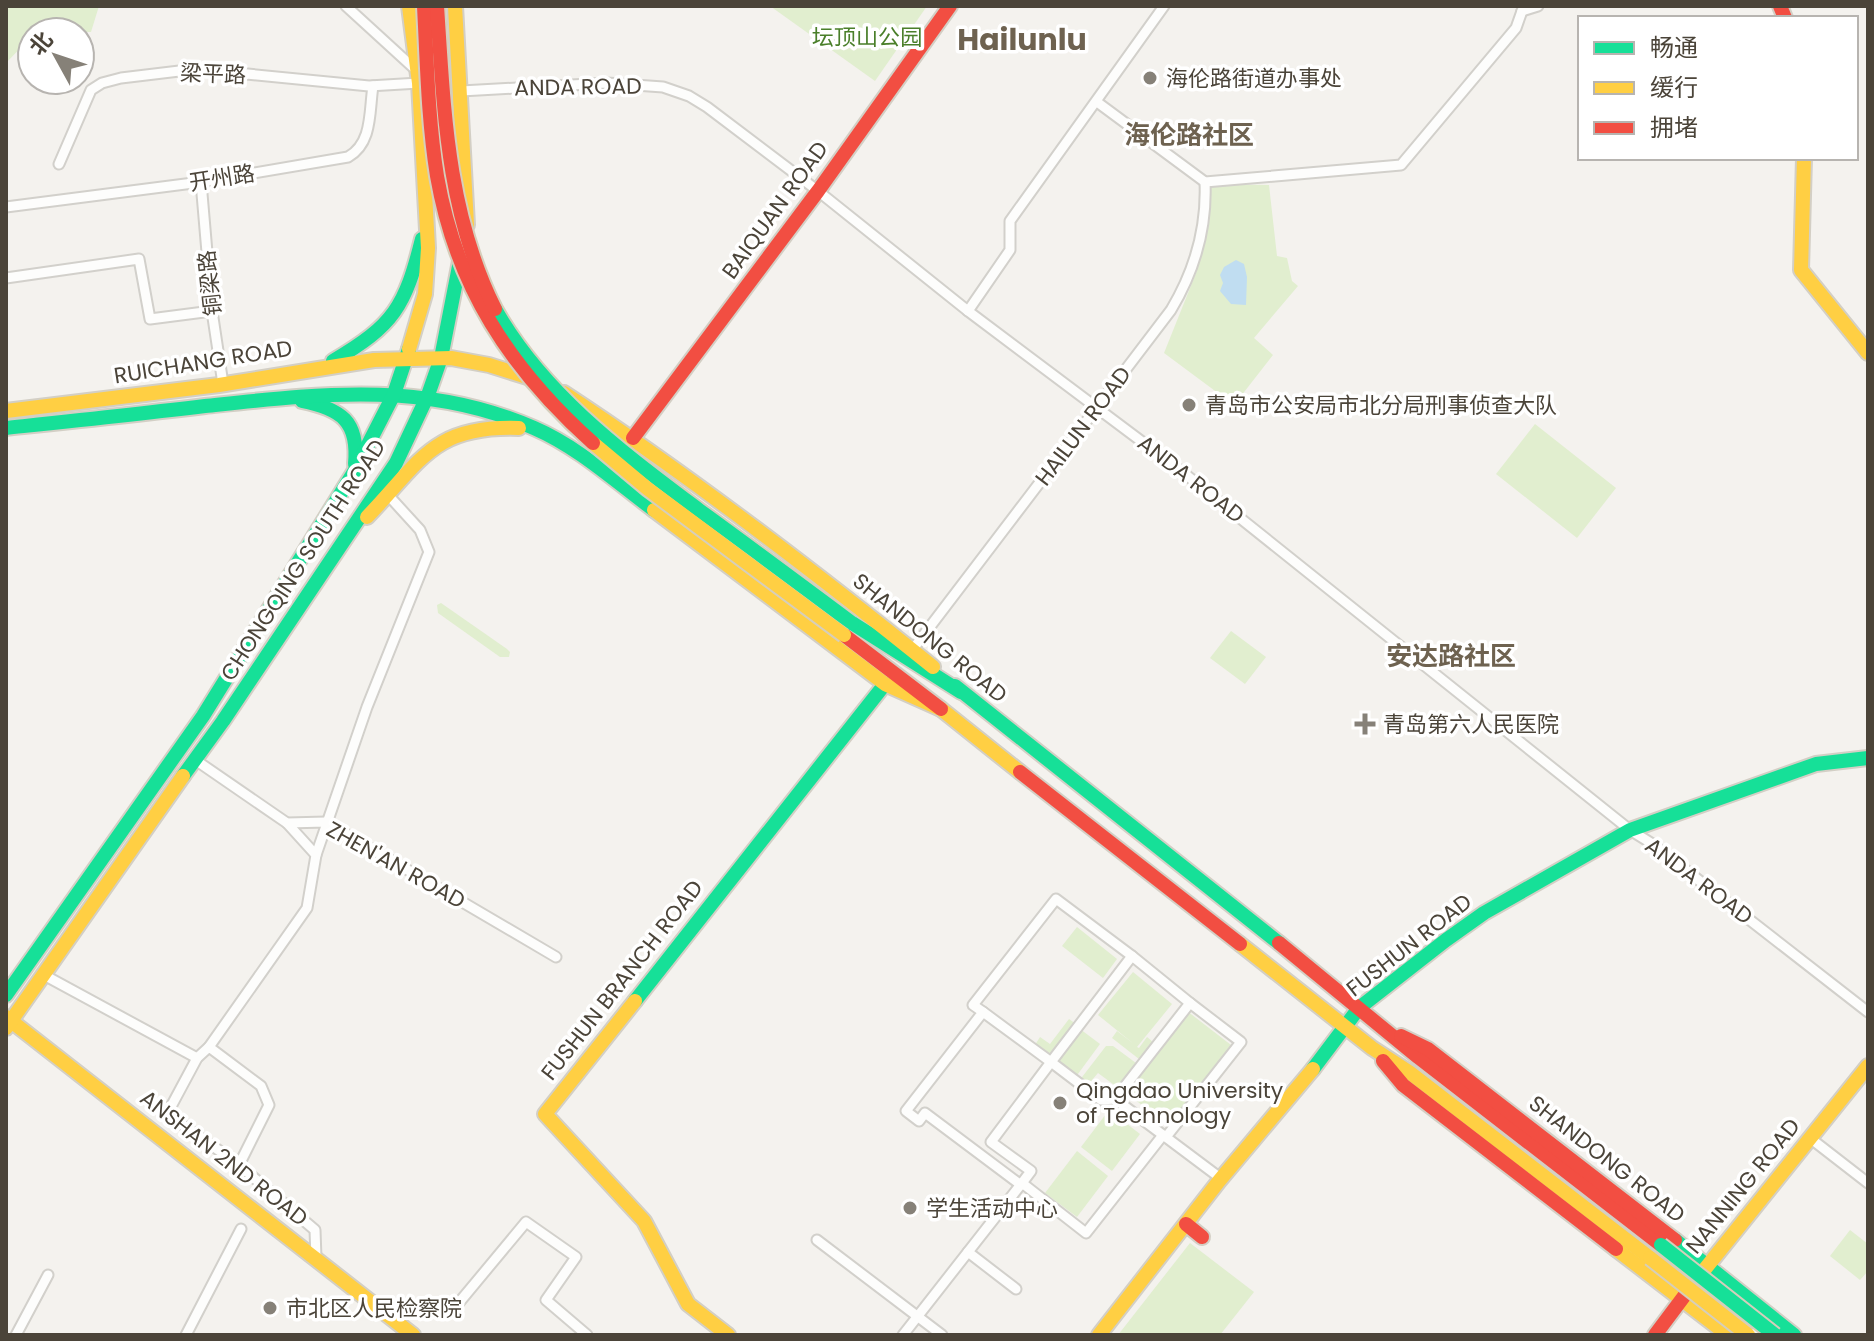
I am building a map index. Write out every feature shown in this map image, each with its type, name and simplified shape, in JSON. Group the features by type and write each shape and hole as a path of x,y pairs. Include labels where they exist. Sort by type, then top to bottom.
{"main road":[{"name":"CHONGQING SOUTH ROAD","path":"6,995 203,716 354,472 394,394 425,294 428,248 418,78 409,6"},
{"path":"424,6 434,158 442,202 466,276 491,329 517,368 599,451 848,629 961,692"},
{"path":"437,6 448,156 456,198 477,267 503,322 529,360 566,402 608,441 848,629 941,709 1372,1048 1421,1081 1748,1335"},
{"name":"CHONGQING SOUTH ROAD","path":"8,1022 44,975 347,537 396,463 428,395 441,358 468,217 455,6"},
{"name":"BAIQUAN ROAD","path":"633,438 818,191 950,6"},
{"path":"1804,160 1801,270 1868,353"},
{"path":"324,366 375,335 399,309 412,283 427,216"},
{"path":"468,217 472,266 492,320 541,375 574,398"},
{"name":"RUICHANG ROAD","path":"6,411 223,384 382,357 407,357"},
{"name":"SHANDONG ROAD","path":"407,357 441,358 519,373 574,398 633,438 913,649 961,692 1418,1057 1775,1335"},
{"path":"428,395 490,412 541,431 596,465 885,684 941,709"},
{"name":"RUICHANG ROAD","path":"6,428 291,397 428,395"},
{"path":"291,397 329,407 343,417 355,437 354,472"},
{"path":"347,537 389,496 415,462 446,438 460,432 496,426 541,431"},
{"name":"FUSHUN BRANCH ROAD","path":"728,1335 688,1304 644,1221 545,1114 885,684"},
{"name":"FUSHUN ROAD","path":"1099,1335 1186,1224 1218,1176 1359,1008 1484,913 1630,830 1816,764 1868,758"},
{"name":"ANSHAN 2ND ROAD","path":"8,1022 413,1335"},
{"name":"SHANDONG ROAD","path":"1386,1029 1428,1049 1794,1335"},
{"path":"1372,1048 1403,1085 1728,1335"},
{"name":"NANNING ROAD","path":"1655,1335 1868,1066"},
{"path":"1186,1224 1202,1237"}],"street":[{"path":"346,6 418,78"},
{"path":"968,311 1010,250 1010,221 1164,6"},
{"path":"1097,102 1205,182 1401,165 1516,28 1520,9 1538,6"},
{"name":"梁平路","path":"59,164 91,90 102,83 121,78 196,69 373,86 418,78"},
{"name":"ANDA ROAD","path":"461,91 607,83 675,90 707,107 968,311 1098,407 1630,830 1651,843 1868,1012"},
{"name":"开州路","path":"11,206 201,182 348,157 362,147 366,138 373,86"},
{"name":"铜梁路","path":"201,182 212,311 223,384"},
{"name":"HAILUN ROAD","path":"913,649 1171,310 1199,251 1205,182"},
{"path":"6,278 139,259 150,319 212,311"},
{"path":"316,1258 315,1230 239,1165 167,1114 197,1058 209,1047 307,908 316,855 326,822 367,707 429,552 420,530 389,496"},
{"path":"194,759 287,823 316,855"},
{"name":"ZHEN'AN ROAD","path":"287,823 326,822 556,957"},
{"path":"983,1012 906,1111 919,1121 925,1113 1086,1233 1164,1136 1241,1042 1056,899 973,1005 983,1012 1051,1062 1101,1100 1115,1099 1164,1136 1218,1176"},
{"path":"903,1335 1031,1171 991,1142 1132,956"},
{"path":"44,975 197,1058"},
{"path":"1115,1099 1190,1003"},
{"path":"209,1047 261,1086 269,1105 239,1165"},
{"path":"1810,1138 1868,1183"},
{"path":"457,1305 526,1222 576,1257 546,1300 587,1335"},
{"path":"186,1335 241,1229"},
{"path":"817,1240 942,1335"},
{"path":"968,1252 1016,1289"},
{"path":"16,1335 48,1275"}],"green space":[{"path":"6,6 99,6 96,16 16,16 16,53 6,63"},
{"name":"坛顶山公园","path":"770,6 927,6 875,81"},
{"path":"1211,184 1269,185 1277,256 1287,258 1292,281 1298,286 1254,338 1273,355 1234,405 1164,353 1196,273 1209,225"},
{"path":"1535,424 1616,488 1577,538 1496,474"},
{"path":"441,603 507,649 509,657 500,657 438,613 437,605"},
{"path":"1231,631 1266,657 1245,684 1210,658"},
{"path":"1077,927 1117,959 1103,978 1062,946"},
{"path":"1133,972 1172,1004 1137,1047 1147,1037 1153,1042 1139,1059 1112,1038 1117,1031 1134,1044 1098,1015"},
{"path":"1187,1011 1231,1045 1168,1125 1125,1092"},
{"path":"1069,1019 1076,1024 1051,1057 1035,1045 1040,1037 1050,1044"},
{"path":"1080,1029 1100,1044 1075,1078 1054,1063"},
{"path":"1106,1046 1113,1046 1136,1063 1117,1087 1098,1073 1086,1087 1079,1081"},
{"path":"1109,1110 1140,1134 1112,1171 1081,1147"},
{"path":"1077,1151 1108,1176 1077,1217 1045,1193"},
{"path":"1850,1230 1868,1244 1868,1271 1860,1280 1830,1256"},
{"path":"1190,1243 1254,1292 1220,1335 1118,1335"}],"water":[{"path":"1236,260 1244,264 1247,277 1246,305 1231,304 1220,291 1223,283 1220,275 1224,267"}],"traffic: fast":[{"path":"333,361 370,336 394,312 410,282 422,239"},
{"path":"183,776 396,463 428,395 441,358 460,261"},
{"path":"495,309 536,368 586,420 670,488 852,623"},
{"path":"6,995 203,716 354,472 394,394 409,349"},
{"path":"6,428 289,398 371,394 412,397 493,413 534,428 581,455 654,510"},
{"path":"302,401 327,408 345,419 354,437 355,464"},
{"path":"852,623 961,692"},
{"path":"635,1001 885,684"},
{"path":"955,686 1279,943"},
{"path":"1313,1069 1359,1008 1446,940 1484,913 1630,830 1816,764 1868,758"},
{"path":"1675,1240 1794,1335"},
{"path":"1661,1245 1775,1335"}],"traffic: slow":[{"path":"409,6 419,83 428,248 425,294 409,349"},
{"path":"455,6 467,225"},
{"path":"1804,160 1801,270 1868,353"},
{"path":"6,411 219,385 374,360 451,358 489,365 527,377"},
{"path":"564,393 752,526 933,667"},
{"path":"367,517 416,463 447,440 490,429 519,428"},
{"path":"593,443 648,489 844,635"},
{"path":"654,510 885,684 941,709 1020,772"},
{"path":"6,1028 183,776"},
{"path":"1240,944 1650,1258"},
{"path":"635,1001 545,1114 644,1221 688,1304 728,1335"},
{"path":"6,1017 413,1335"},
{"path":"1701,1274 1868,1066"},
{"path":"1099,1335 1219,1181 1313,1069"},
{"path":"1616,1249 1728,1335"},
{"path":"1650,1258 1748,1335"}],"traffic: jam":[{"path":"424,6 434,155 446,216 458,254 491,323 512,355 536,386 593,443"},
{"path":"437,6 446,123 457,199 479,273 495,309"},
{"path":"633,438 818,191 950,6"},
{"path":"1780,6 1784,16"},
{"path":"844,635 941,709"},
{"path":"1020,772 1240,944"},
{"path":"1279,943 1418,1057 1661,1245"},
{"path":"1401,1036 1428,1049 1675,1240"},
{"path":"1383,1061 1403,1085 1616,1249"},
{"path":"1186,1224 1202,1237"},
{"path":"1655,1335 1688,1291"}],"place":[{"name":"海伦路街道办事处","path":"1150,78"},
{"name":"青岛市公安局市北分局刑事侦查大队","path":"1189,405"},
{"name":"青岛第六人民医院","path":"1365,724"},
{"name":"Qingdao University of Technology","path":"1060,1103"},
{"name":"学生活动中心","path":"910,1208"},
{"name":"市北区人民检察院","path":"270,1308"}],"district":[{"name":"Hailunlu","path":"1022,39"},
{"name":"海伦路社区","path":"1189,135"},
{"name":"安达路社区","path":"1451,656"}]}
